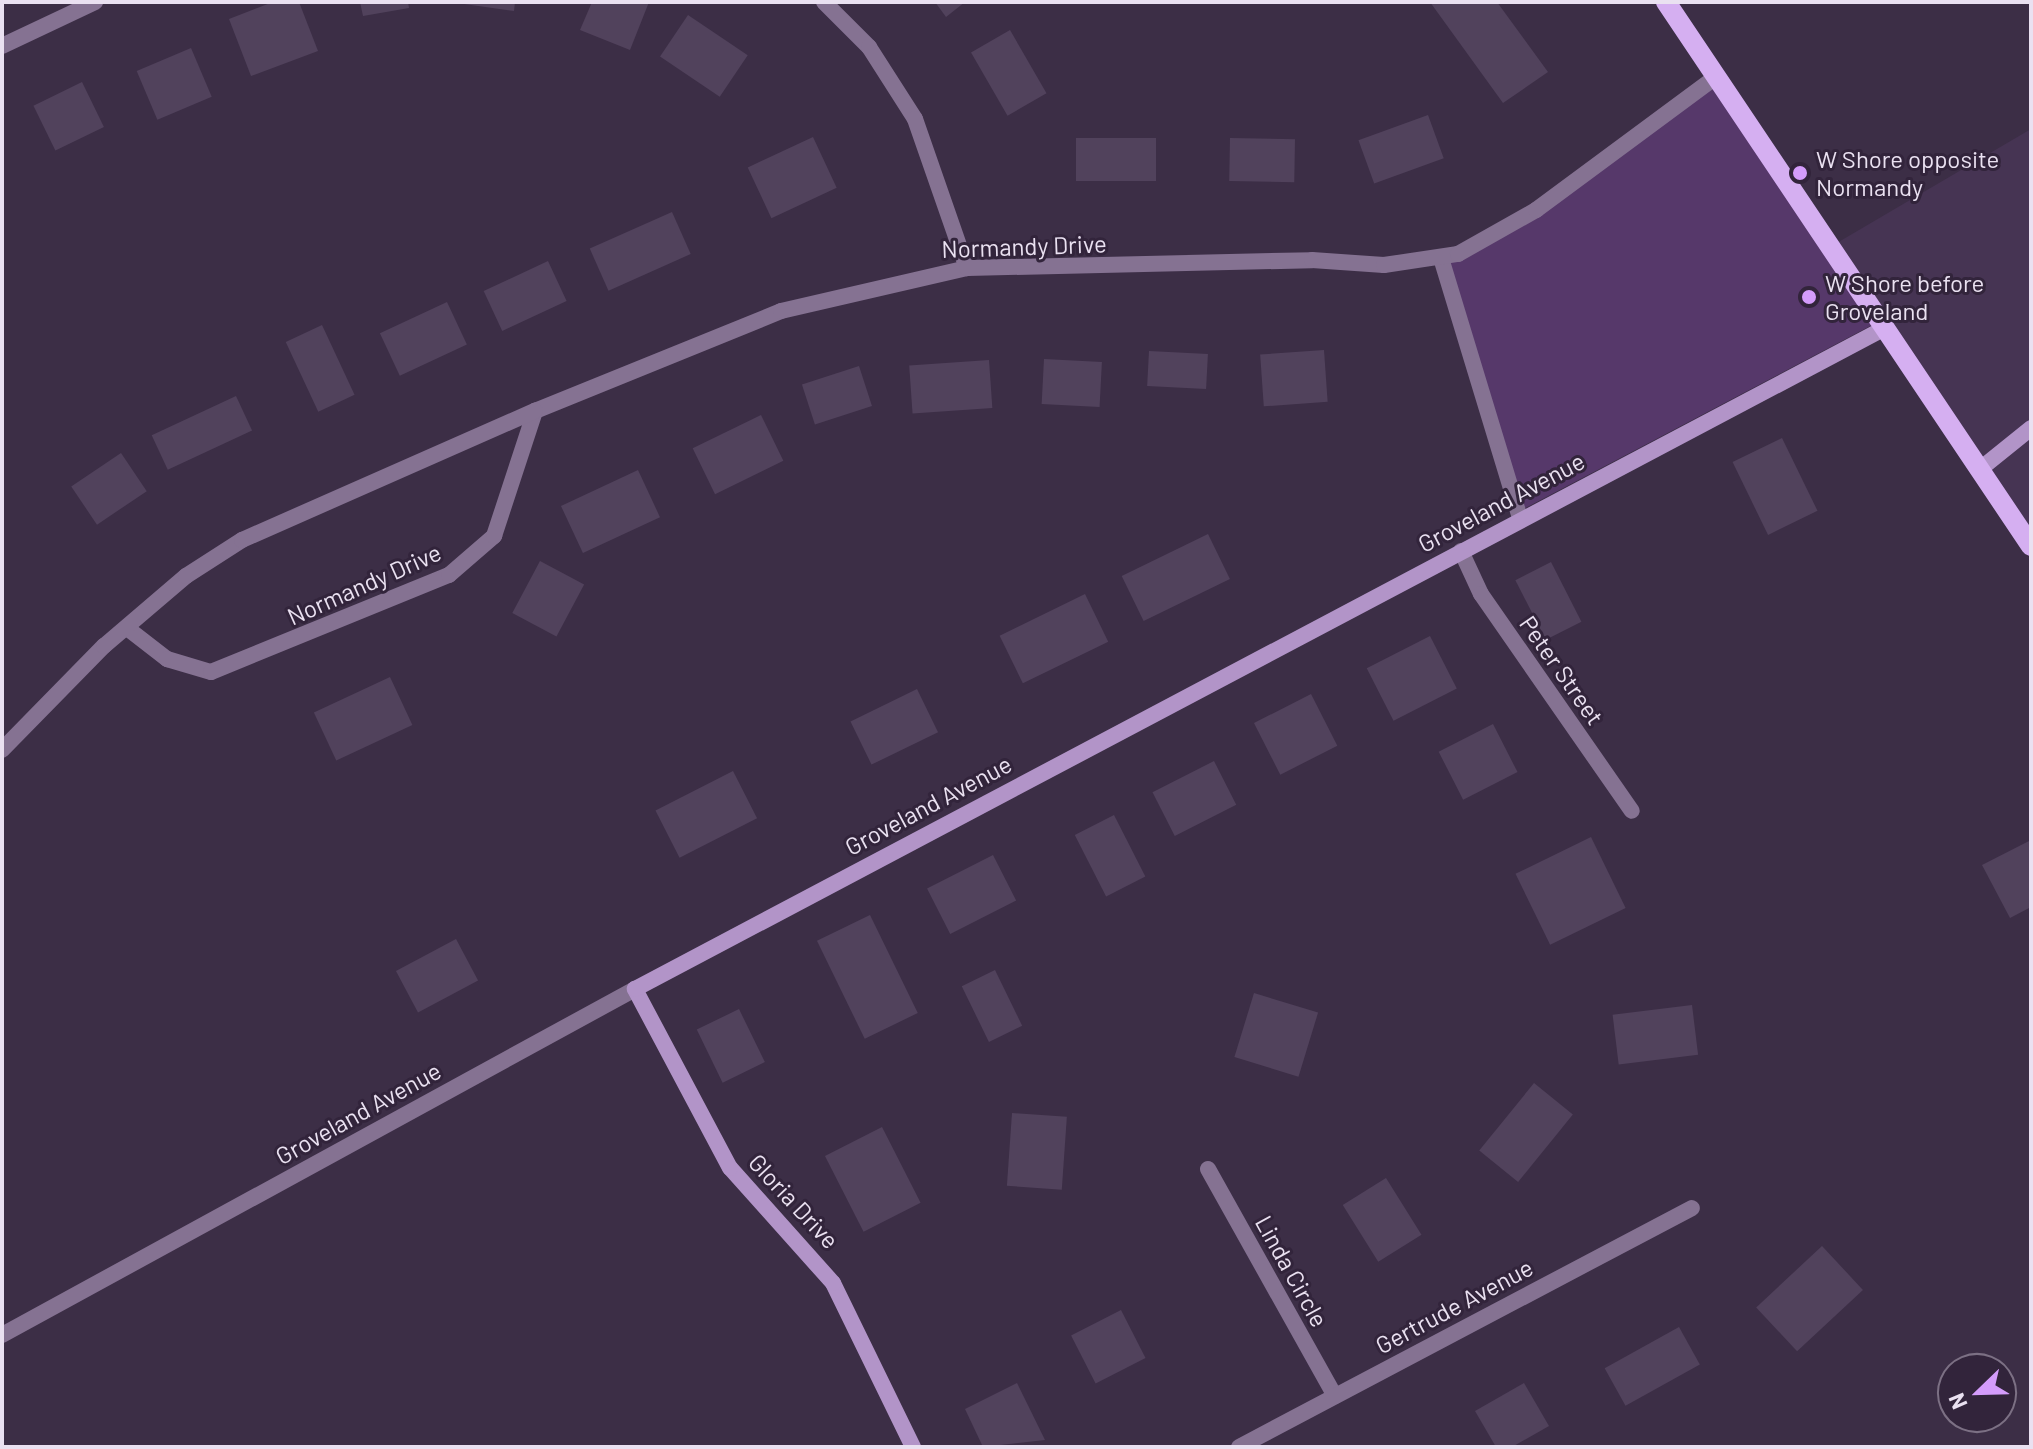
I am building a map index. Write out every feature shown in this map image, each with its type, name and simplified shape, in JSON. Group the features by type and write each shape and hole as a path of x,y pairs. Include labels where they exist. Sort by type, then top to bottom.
{"main road":[{"path":"1666,2 2031,546"}],"street":[{"path":"2,46 95,2"},
{"path":"824,2 869,47 915,119 967,268"},
{"name":"Normandy Drive","path":"2,750 52,692 186,576 242,540 535,411 781,311 967,268 1312,260 1384,265 1441,258 1536,210 1716,77"},
{"path":"1441,258 1520,518"},
{"name":"Groveland Avenue","path":"2,1335 635,989 1520,518 1883,329"},
{"name":"Normandy Drive","path":"127,628 167,659 211,672 449,575 494,536 535,411"},
{"path":"1979,470 2031,428"},
{"name":"Peter Street","path":"1461,551 1481,594 1632,811"},
{"name":"Gloria Drive","path":"635,989 730,1168 833,1283 913,1447"},
{"name":"Linda Circle","path":"1208,1169 1335,1396"},
{"name":"Gertrude Avenue","path":"1239,1447 1692,1208"}],"shaded area":[{"path":"1708,82 1876,323 1512,515 1440,262 1530,212"},
{"path":"2031,129 2031,552 1830,247"}],"building":[{"path":"273,2 299,2 318,51 251,76 229,19"},
{"path":"360,2 408,2 409,8 363,16"},
{"path":"450,2 515,2 514,11"},
{"path":"592,2 649,2 630,50 580,30"},
{"path":"935,2 965,2 946,17"},
{"path":"1430,2 1497,2 1548,72 1503,103"},
{"path":"688,15 748,55 720,97 660,56"},
{"path":"1010,30 1046,93 1008,116 971,52"},
{"path":"191,48 212,97 157,120 137,71"},
{"path":"82,82 104,127 55,151 33,106"},
{"path":"1428,115 1444,158 1374,184 1358,140"},
{"path":"813,137 837,188 771,218 748,167"},
{"path":"1076,138 1156,138 1156,181 1076,181"},
{"path":"1230,138 1295,139 1294,182 1229,181"},
{"path":"672,212 691,254 608,291 590,249"},
{"path":"548,261 567,301 502,331 484,291"},
{"path":"447,302 467,345 400,376 380,333"},
{"path":"322,325 355,395 318,412 286,342"},
{"path":"1324,350 1328,402 1264,406 1260,354"},
{"path":"1149,351 1208,354 1206,389 1147,386"},
{"path":"1044,359 1102,362 1100,407 1042,404"},
{"path":"989,360 992,408 913,413 909,366"},
{"path":"859,366 872,406 815,424 802,385"},
{"path":"236,396 252,430 168,470 152,435"},
{"path":"761,415 783,461 715,494 693,448"},
{"path":"1782,438 1818,511 1768,535 1733,462"},
{"path":"121,453 147,491 97,525 71,487"},
{"path":"638,470 660,517 583,553 561,506"},
{"path":"1208,534 1230,579 1144,621 1122,576"},
{"path":"540,561 584,584 556,637 512,613"},
{"path":"1551,562 1581,622 1546,640 1515,580"},
{"path":"1085,594 1108,642 1023,683 1000,636"},
{"path":"1430,636 1457,689 1394,721 1367,668"},
{"path":"390,677 412,725 336,761 314,712"},
{"path":"917,689 938,732 872,765 850,721"},
{"path":"1311,694 1337,746 1280,775 1254,723"},
{"path":"1493,724 1518,772 1463,800 1439,752"},
{"path":"1214,761 1236,805 1175,836 1153,792"},
{"path":"733,771 757,818 680,858 655,810"},
{"path":"1114,815 1145,876 1106,896 1075,835"},
{"path":"1591,837 1626,908 1550,945 1516,874"},
{"path":"2031,840 2031,907 2010,918 1982,865"},
{"path":"993,855 1016,900 950,934 927,889"},
{"path":"870,915 918,1013 865,1039 817,941"},
{"path":"456,939 478,980 418,1012 396,971"},
{"path":"995,970 1022,1026 989,1042 962,986"},
{"path":"1254,993 1318,1013 1298,1077 1234,1057"},
{"path":"1692,1005 1698,1055 1619,1064 1613,1015"},
{"path":"739,1009 765,1062 723,1083 697,1030"},
{"path":"1534,1083 1573,1114 1518,1182 1479,1151"},
{"path":"1012,1113 1067,1117 1062,1190 1007,1186"},
{"path":"882,1127 921,1203 864,1232 825,1156"},
{"path":"1386,1178 1422,1235 1378,1262 1343,1205"},
{"path":"1822,1246 1863,1290 1797,1351 1756,1307"},
{"path":"1121,1310 1146,1358 1096,1384 1071,1335"},
{"path":"1679,1327 1700,1365 1626,1406 1605,1368"},
{"path":"1017,1383 1045,1440 983,1447 965,1409"},
{"path":"1524,1383 1549,1426 1512,1447 1496,1447 1475,1411"}],"place":[{"name":"W Shore opposite Normandy","path":"1800,173"},
{"name":"W Shore before Groveland","path":"1809,297"}]}
